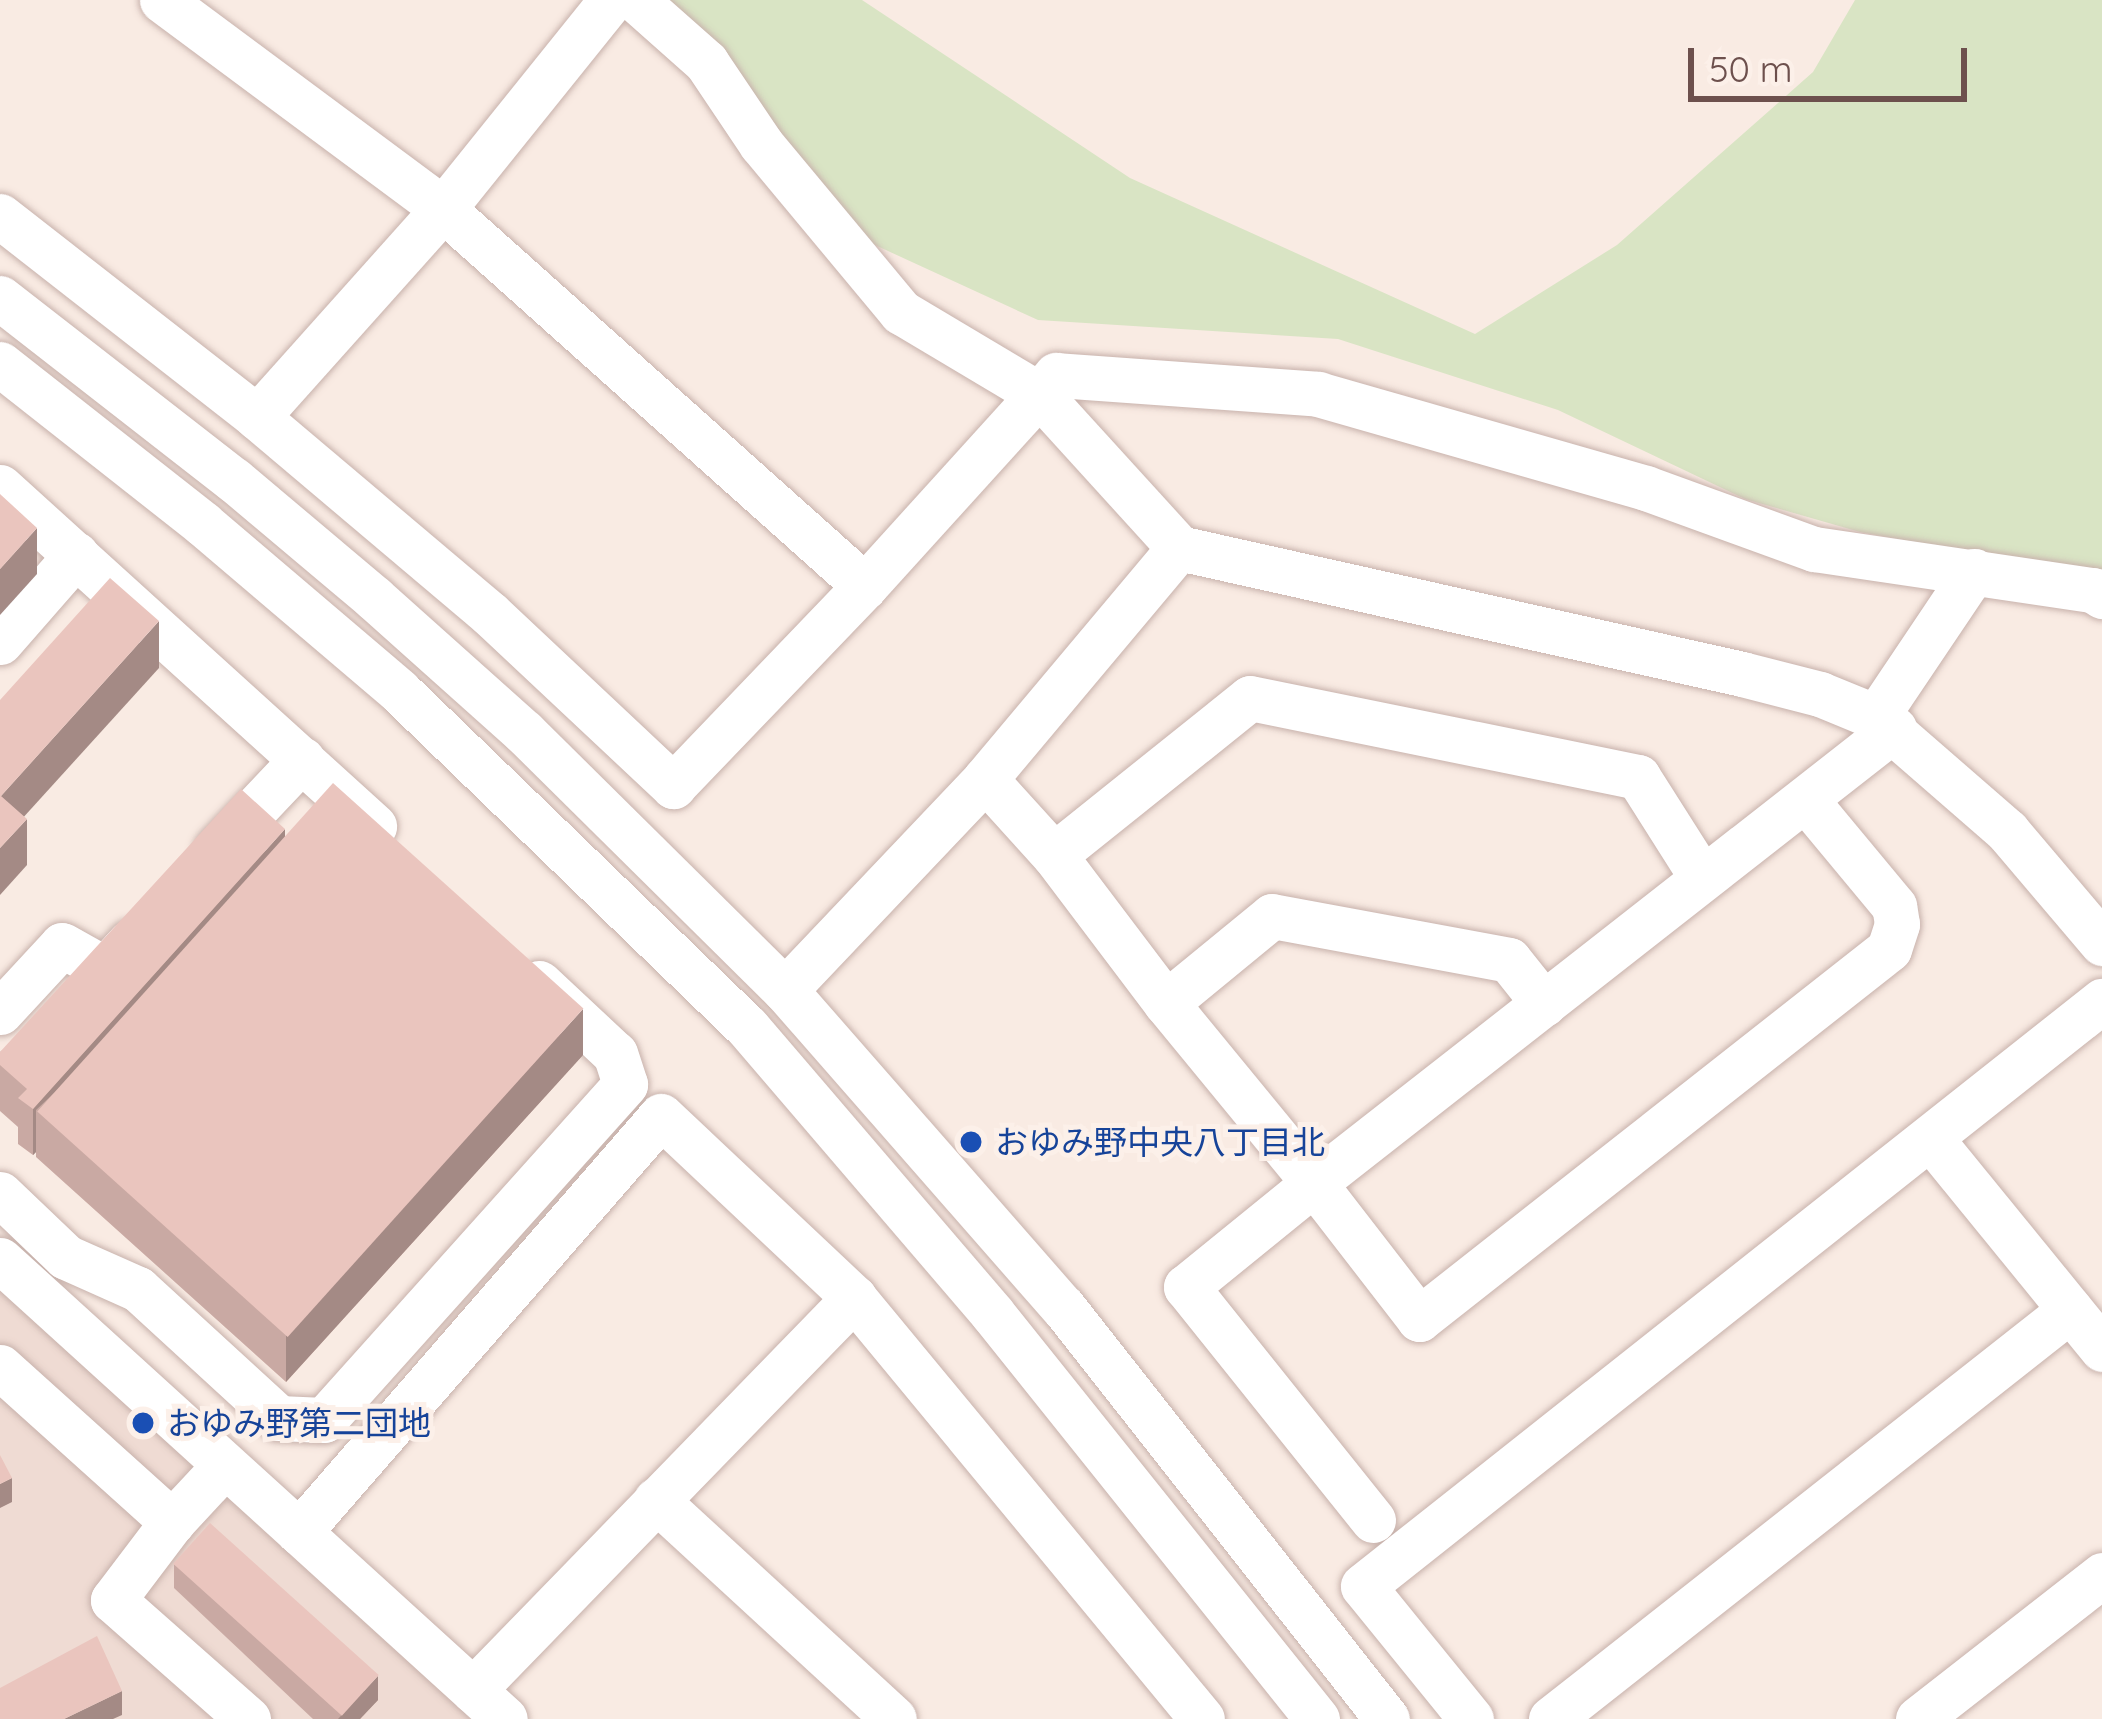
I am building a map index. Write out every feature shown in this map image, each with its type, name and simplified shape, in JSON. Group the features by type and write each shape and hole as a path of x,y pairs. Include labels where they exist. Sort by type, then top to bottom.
{"street":[{"path":"162,0 442,209 865,586"},
{"path":"257,417 442,209 611,0"},
{"path":"636,0 706,62 761,144 901,312 1040,395 1179,548 1820,694 1885,723 2006,831 2102,943"},
{"path":"0,216 257,417 489,613 673,786 865,586 1056,376 1318,394 1646,488 1814,548 2092,590 2102,596"},
{"path":"0,298 234,480 374,598 524,732 785,990 1063,1307 1388,1719"},
{"path":"0,364 203,524 399,692 747,1027 992,1313 1317,1719"},
{"path":"0,487 406,857"},
{"path":"785,990 985,779 1179,548"},
{"path":"0,642 76,555"},
{"path":"1372,1520 1186,1287 1806,800 1885,723 1974,572"},
{"path":"1054,855 1250,698 1638,777 1702,878"},
{"path":"0,1012 62,946 105,969 302,759"},
{"path":"985,779 1054,855 1419,1319 1889,949 1897,924 1894,906 1806,800"},
{"path":"1166,1003 1272,916 1509,960 1544,1004"},
{"path":"0,1194 67,1257 138,1289 279,1418 324,1420 625,1084 615,1054 511,956"},
{"path":"1471,1719 1363,1586 2102,1001"},
{"path":"299,1532 662,1117 854,1298 1202,1719"},
{"path":"1931,1139 2102,1349"},
{"path":"0,1259 489,1704 656,1500 854,1298"},
{"path":"1551,1719 2070,1310"},
{"path":"0,1367 172,1522"},
{"path":"224,1466 172,1522 113,1600 248,1719"},
{"path":"656,1500 894,1719"},
{"path":"1918,1719 2102,1575"}],"shaded area":[{"path":"0,1276 477,1719 0,1719"}],"green space":[{"path":"642,0 862,0 1130,178 1475,334 1617,245 1813,72 1855,0 2102,0 2102,577 1860,532 1745,499 1558,410 1338,339 1038,320 838,228"}],"building":[{"path":"0,494 37,528 0,569"},
{"path":"110,578 159,621 1,796 27,819 0,848 0,700"},
{"path":"333,783 583,1008 288,1337 37,1111"},
{"path":"241,789 285,829 33,1109 18,1098 27,1089 0,1065 0,1052"},
{"path":"0,1455 12,1478 0,1484"},
{"path":"210,1523 379,1675 342,1716 173,1564"},
{"path":"97,1636 122,1691 64,1719 0,1719 0,1688"}],"place":[{"name":"おゆみ野中央八丁目北","path":"971,1142"},
{"name":"おゆみ野第二団地","path":"143,1423"}]}
